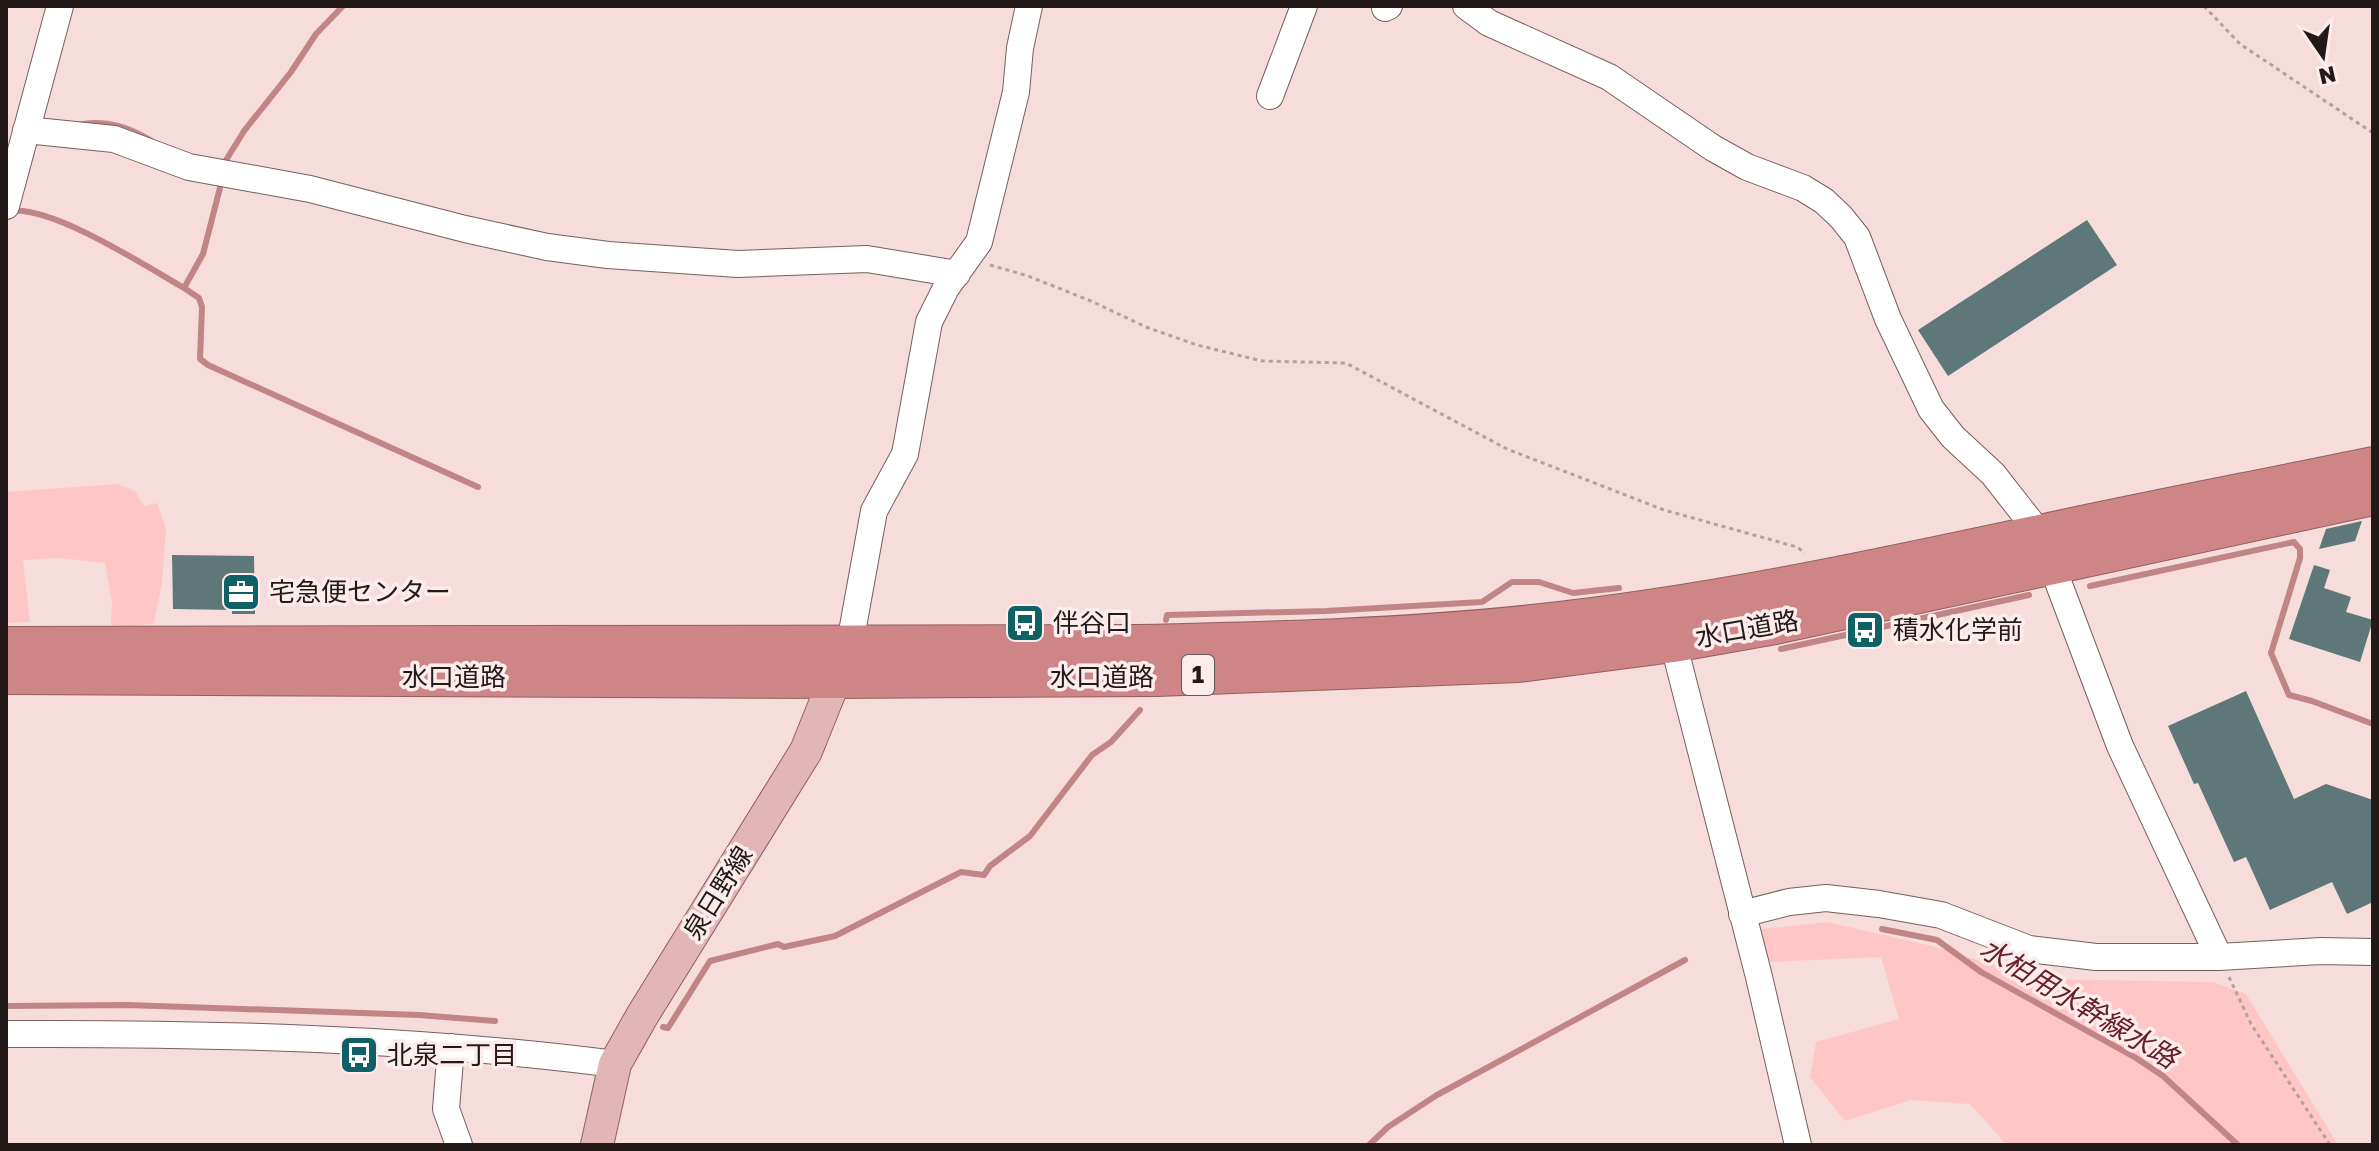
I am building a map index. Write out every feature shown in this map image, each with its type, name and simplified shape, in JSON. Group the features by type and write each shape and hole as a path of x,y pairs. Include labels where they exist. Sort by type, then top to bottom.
{"highway":[{"name":"水口道路","path":"6,646 1137,644 1322,640 1532,624 1669,625 1923,595 2046,550 2373,466"},
{"name":"水口道路","path":"6,675 834,679 1157,677 1518,663 1669,625 1815,581 2046,550 2373,496"}],"main road":[{"name":"泉日野線","path":"597,1145 615,1064 806,751 850,643"}],"street":[{"path":"6,206 60,6"},
{"path":"850,643 874,511 905,454 929,322 979,242 1016,92 1020,48 1029,6"},
{"path":"1270,96 1304,6"},
{"path":"1466,6 1489,23 1609,77 1713,148 1747,167 1803,188 1824,201 1857,237 1888,319 1931,409 1953,437 1993,474 2046,550 2120,746 2219,957"},
{"path":"26,130 114,139 189,167 310,189 547,247 738,264 867,259 960,270"},
{"path":"1669,625 1759,977 1798,1145"},
{"path":"1742,914 1789,902 1826,898 1941,915 2029,949 2096,957 2373,952"},
{"path":"6,1034 162,1033 451,1047 615,1064"},
{"path":"451,1047 446,1109 459,1145"}],"path":[{"path":"2204,6 2240,44 2373,133"},
{"path":"960,270 983,264 1028,276 1146,327 1197,345 1262,361 1346,363 1507,449 1664,510 1797,547 1812,558 1815,581"},
{"path":"2219,957 2251,1024 2330,1145"}],"shaded area":[{"path":"118,484 135,491 144,506 157,503 166,528 162,582 154,623 133,627 111,625 112,603 105,563 61,558 23,560 30,622 6,623 6,492"},
{"path":"1827,922 1932,946 2039,979 2213,982 2246,994 2338,1145 2007,1145 1970,1104 1911,1100 1845,1121 1810,1077 1816,1042 1899,1019 1881,957 1767,962 1739,955 1738,932"}],"building":[{"path":"2087,220 2117,265 1948,376 1918,330"},
{"path":"2362,521 2355,541 2319,549 2326,529"},
{"path":"172,555 254,556 255,614 232,614 232,610 173,609"},
{"path":"2314,565 2330,570 2324,588 2351,597 2346,612 2373,620 2360,662 2289,639"},
{"path":"2246,691 2294,799 2326,784 2373,800 2373,902 2347,914 2332,882 2270,910 2246,857 2234,862 2168,726"}],"waterway":[{"path":"223,165 244,131 291,72 316,34 343,6"},
{"path":"83,124 119,126 152,141"},
{"path":"13,211 31,212 75,228 184,288 203,254 222,180"},
{"path":"184,288 199,298 202,307 200,359 208,365 478,487"},
{"path":"2090,586 2294,542 2300,549 2300,558 2271,653 2289,695 2373,724"},
{"path":"1166,620 1167,615 1326,611 1482,602 1512,582 1539,582 1573,593 1619,588"},
{"path":"1781,649 2029,595"},
{"path":"663,1027 668,1028 710,961 778,944 784,947 835,936 961,872 984,875 990,866 1030,836 1092,755 1111,742 1140,710"},
{"name":"水柏用水幹線水路","path":"1882,929 1937,940 1981,972 2136,1058 2163,1076 2238,1145"},
{"name":"水柏用水幹線水路","path":"1369,1145 1388,1127 1437,1095 1685,960"},
{"path":"6,1006 128,1005 419,1015 495,1021"}],"place":[{"name":"宅急便センター","path":"241,592"},
{"name":"伴谷口","path":"1025,623"},
{"name":"積水化学前","path":"1865,630"},
{"name":"北泉二丁目","path":"359,1055"}]}
